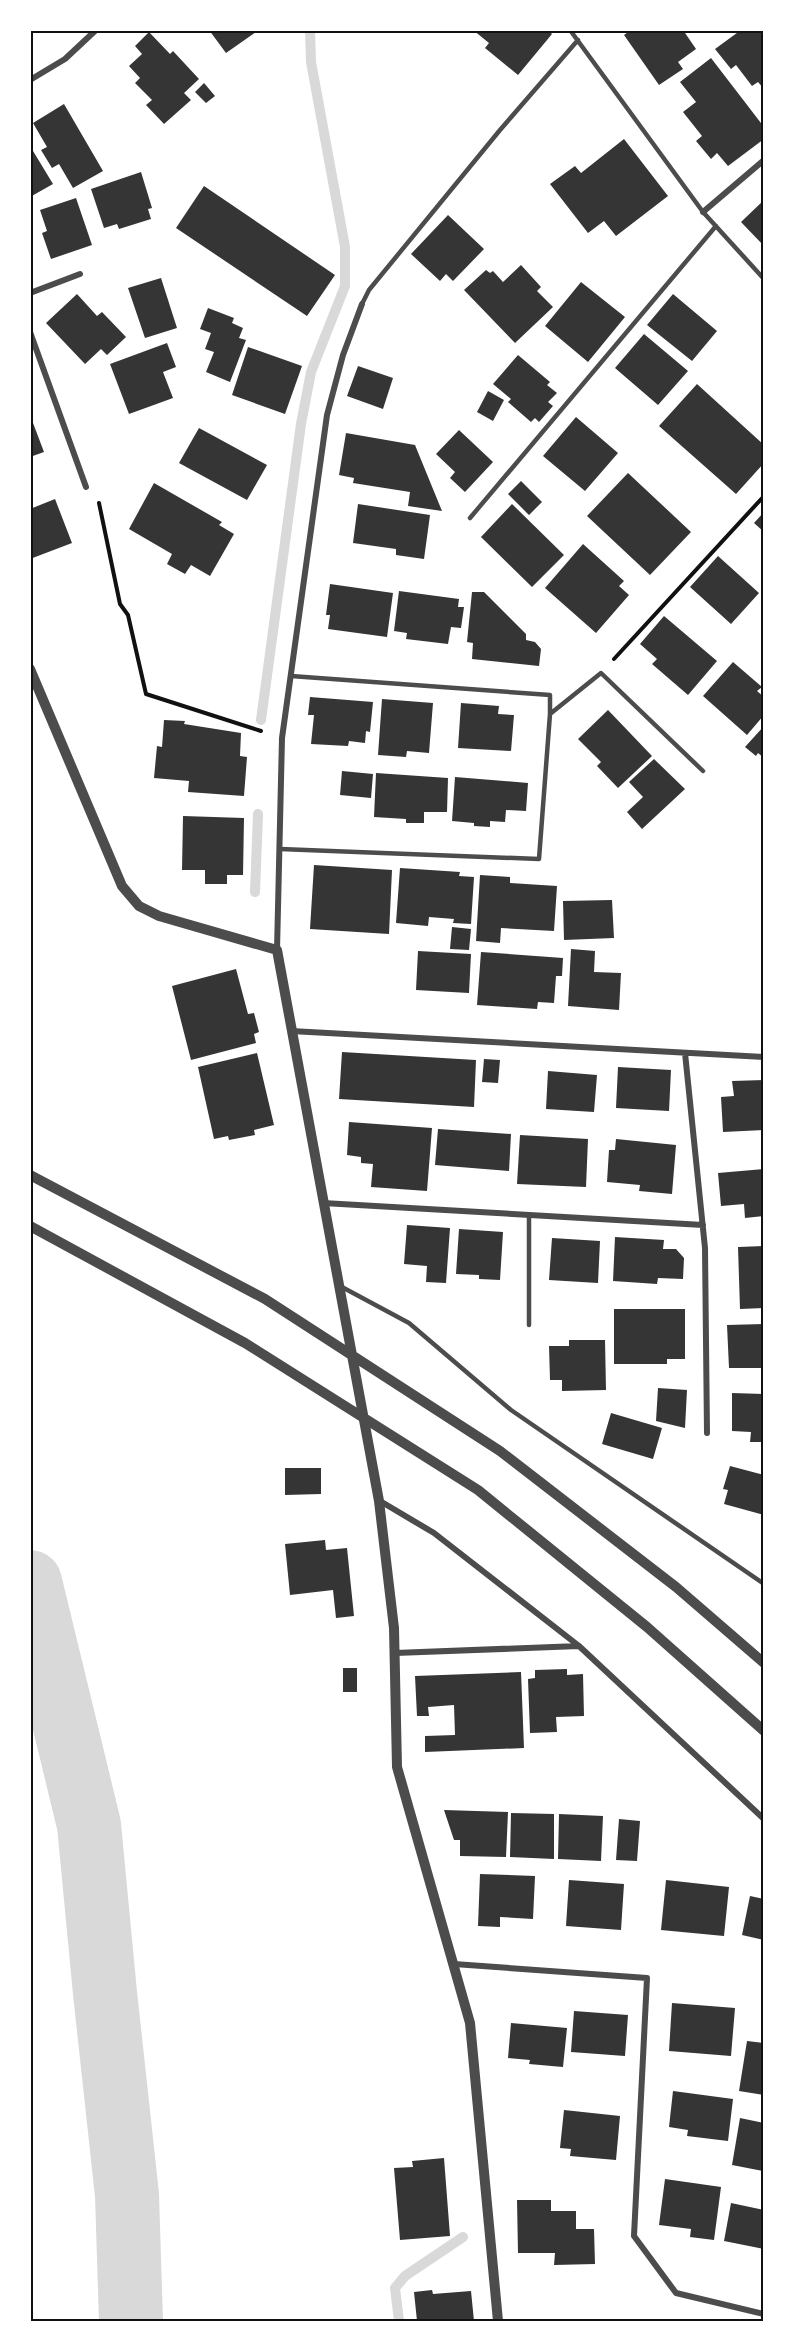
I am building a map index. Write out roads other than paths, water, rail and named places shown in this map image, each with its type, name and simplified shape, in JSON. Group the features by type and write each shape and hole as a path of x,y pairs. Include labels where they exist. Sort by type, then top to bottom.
{"street":[{"path":"30,80 65,58 96,30"},
{"path":"704,212 764,160"},
{"path":"30,293 80,274"},
{"path":"362,304 343,355 327,415 282,738 277,950 322,1203 379,1501 394,1628 398,1767 471,2023 498,2321"},
{"path":"30,332 86,487"},
{"path":"30,669 122,886 138,906 159,916 277,950"},
{"path":"291,1031 764,1057"},
{"path":"685,1053 705,1248 707,1433"},
{"path":"30,1175 265,1299 500,1451 676,1587 764,1663"},
{"path":"322,1203 703,1225"},
{"path":"30,1226 245,1344 478,1490 647,1627 764,1731"},
{"path":"379,1501 434,1533 579,1646 764,1819"},
{"path":"395,1653 579,1646"},
{"path":"454,1964 647,1978 634,2236 676,2293 764,2314"}],"lane":[{"path":"570,30 704,212 764,279"},
{"path":"362,304 369,290 500,130 578,40"},
{"path":"471,518 716,226"},
{"path":"550,714 601,673 703,771"},
{"path":"280,849 539,860 550,714 550,695 291,676"},
{"path":"529,1215 530,1325"},
{"path":"338,1285 410,1323 512,1410 764,1584"}],"waterway":[{"path":"261,720 301,424 311,372 345,286 345,247 311,62 310,30"},
{"path":"255,892 258,814"},
{"path":"30,1582 89,1825 127,2195 131,2321"},
{"path":"399,2321 395,2288 405,2276 463,2237"}]}
